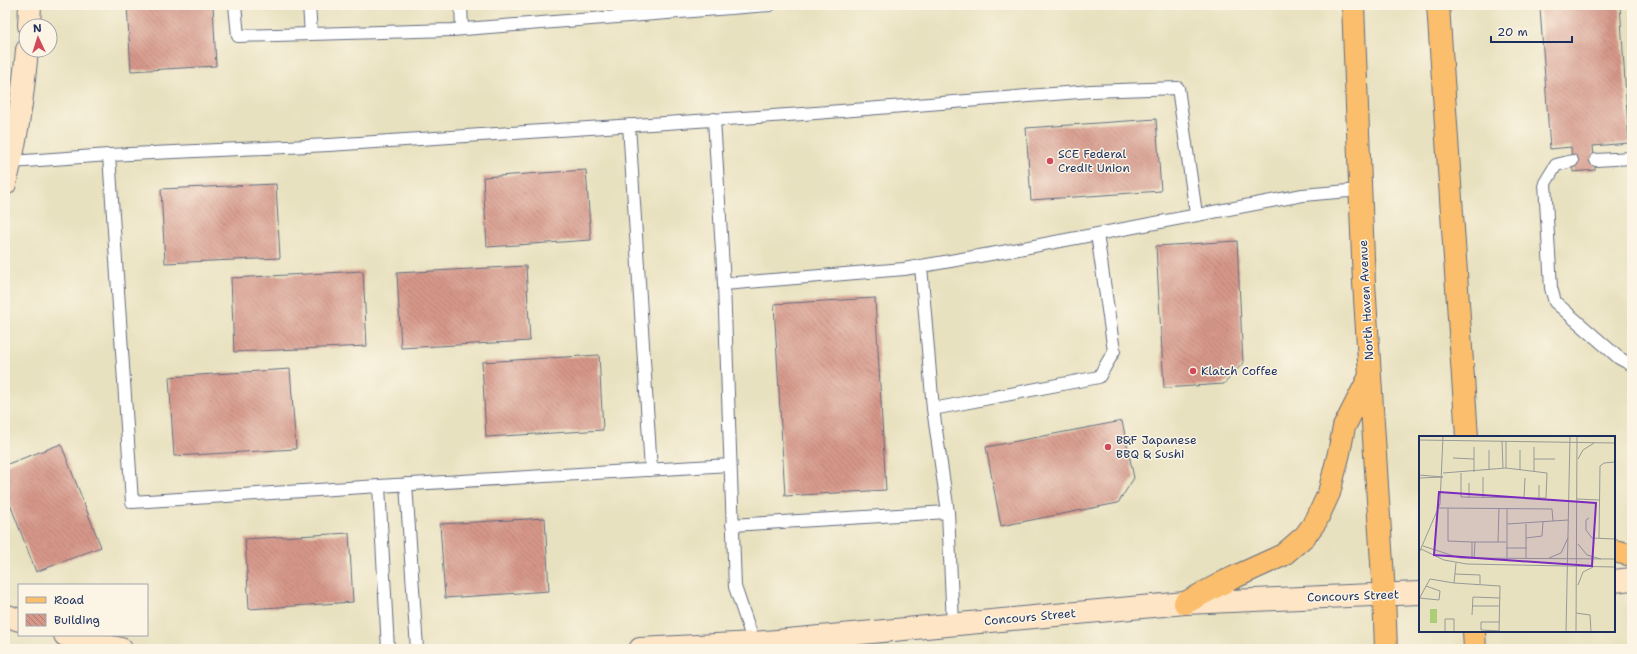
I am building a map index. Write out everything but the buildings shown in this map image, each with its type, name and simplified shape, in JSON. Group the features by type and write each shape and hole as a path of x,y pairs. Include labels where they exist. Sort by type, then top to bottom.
{"main road":[{"name":"North Haven Avenue","path":"1352,5 1364,283 1384,594 1386,649"},
{"path":"1438,5 1467,436"},
{"path":"1185,603 1226,580 1283,555 1305,536 1316,521 1329,493 1344,427 1370,375"},
{"path":"1466,414 1477,436"},
{"path":"1615,552 1632,555"},
{"path":"1474,632 1475,649"}],"street":[{"path":"29,18 30,5"},
{"path":"5,184 11,162 26,58"},
{"path":"1615,581 1632,579"},
{"name":"Concours Street","path":"640,649 755,646 1185,603 1419,593"},
{"path":"5,615 18,620"},
{"path":"69,636 121,649"}],"lane":[{"path":"235,5 238,36 462,29 770,5"},
{"path":"309,5 311,34"},
{"path":"461,5 462,29"},
{"path":"11,162 109,155 329,145 803,114 1091,91 1178,88 1196,214"},
{"path":"714,119 724,284 735,587 755,646"},
{"path":"629,125 651,470"},
{"path":"109,155 132,502 730,465"},
{"path":"1596,160 1632,158"},
{"path":"1572,161 1556,165 1545,183 1551,288 1555,302 1619,358 1632,365"},
{"path":"724,284 904,269 1008,251 1196,214 1303,195 1360,190"},
{"path":"933,409 1099,377 1114,351 1097,234"},
{"path":"921,266 933,409 948,512 953,625"},
{"path":"406,484 417,649"},
{"path":"379,486 388,649"},
{"path":"732,525 948,512"}],"place":[{"name":"SCE Federal Credit Union","path":"1050,161"},
{"name":"Klatch Coffee","path":"1193,371"},
{"name":"B&F Japanese BBQ & Sushi","path":"1108,447"}]}
